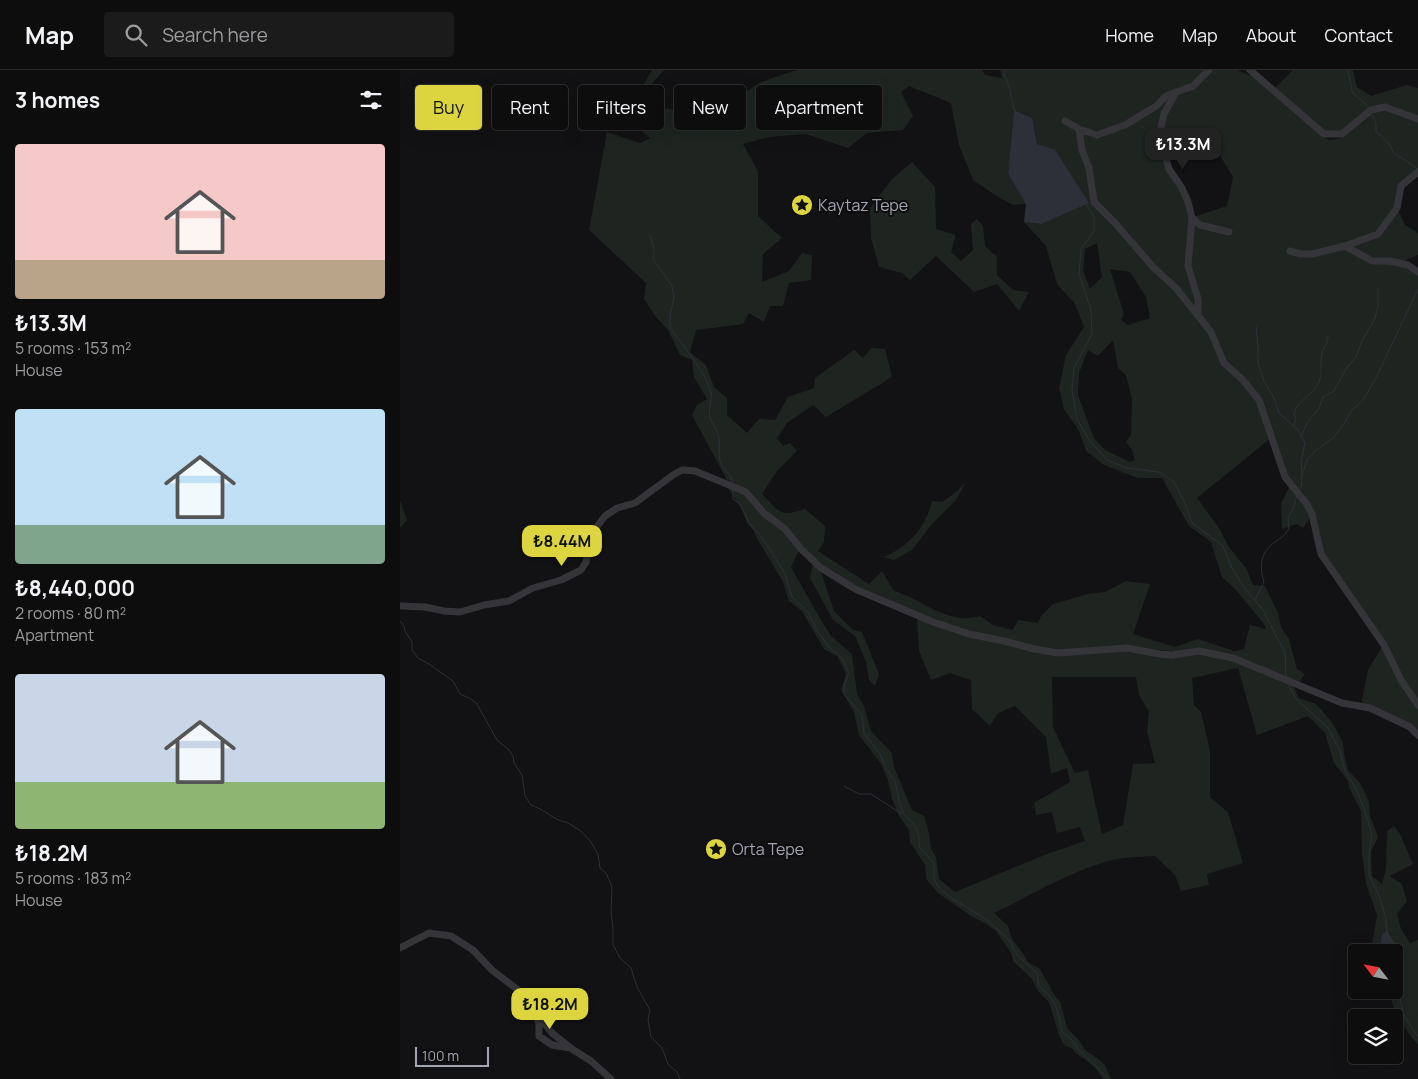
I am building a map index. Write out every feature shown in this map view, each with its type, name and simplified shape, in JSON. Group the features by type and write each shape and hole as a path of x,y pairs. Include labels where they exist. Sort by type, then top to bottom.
{"street":[{"path":"1065,120 1078,129 1097,135 1142,116 1166,96 1193,86 1210,70"},
{"path":"1241,70 1258,77"},
{"path":"1250,70 1324,134 1342,134 1371,110 1385,107 1418,119"},
{"path":"1176,92 1164,114 1160,132 1169,169 1182,188 1192,218 1188,266 1198,299 1198,315"},
{"path":"1078,129 1082,150 1089,168 1094,202 1154,268 1176,288 1211,332 1224,363 1243,380 1258,400 1285,477 1306,503 1312,514 1321,554 1384,645 1401,680 1418,705"},
{"path":"1290,251 1312,254 1345,246 1378,234 1397,208 1401,186 1418,172"},
{"path":"1192,218 1200,225 1229,232"},
{"path":"1345,246 1372,261 1390,261 1408,265 1418,272"},
{"path":"400,606 460,612 484,605 509,601 533,588 561,580 581,570 586,562 593,532 604,516 617,508 635,503 682,470 695,471 746,492 764,513 784,529 800,549 821,568 855,589 933,622 969,634 1058,653 1127,648 1172,655 1199,651 1233,658 1342,703 1370,708 1410,727 1418,735"},
{"path":"400,948 429,933 451,936 473,950 492,970 518,990 552,1033 591,1061 611,1079"},
{"path":"533,1009 539,1023 539,1036 552,1045 572,1049"}],"shaded area":[{"path":"652,70 664,70 651,85 643,85"},
{"path":"797,70 982,70 985,75 1002,78 1000,70 1206,70 1192,84 1163,95 1126,123 1097,133 1081,127 1066,118 1061,119 1077,130 1088,169 1093,203 1175,289 1210,334 1224,364 1243,382 1257,401 1271,438 1197,498 1219,528 1229,547 1246,568 1253,585 1265,586 1278,613 1281,627 1289,639 1297,669 1305,674 1299,682 1234,655 1127,646 1059,651 970,632 934,620 845,581 821,565 768,512 749,490 727,480 692,415 697,405 707,399 694,377 692,360 680,355 668,330 655,316 644,299 646,283 589,230 607,132 640,143 650,138 640,130 664,130 664,108 674,110 674,130 746,130 746,93 756,85 756,130 882,130 882,85 757,85","holes":["909,86 951,103 959,145 973,180 1013,205 1026,204 1008,174 1014,110 1032,118 1037,144 1041,224 1024,222 1046,246 1057,284 1075,304 1084,327 1066,355 1059,388 1064,409 1079,431 1086,451 1104,465 1138,478 1162,478 1189,526 1211,542 1222,577 1236,590 1266,629 1250,625 1244,649 1234,651 1198,639 1175,647 1133,634 1150,584 1126,581 1105,592 1088,594 1053,604 1041,616 1038,623 1018,620 1013,630 993,625 980,616 965,618 951,616 894,591 882,571 869,584 818,551 824,542 825,526 805,509 790,513 780,512 762,494 777,471 797,451 790,443 783,446 777,438 787,423 813,405 826,417 892,377 885,349 871,348 863,358 854,350 815,378 814,388 788,397 775,420 759,419 747,433 727,415 727,398 714,387 706,365 690,352 696,330 743,324 749,313 764,322 770,306 783,306 789,283 811,280 812,255 802,253 789,271 762,282 763,254 782,238 758,216 758,171 743,144 769,137 806,134 848,148 867,133 903,130 913,116 901,92","1097,243 1102,277 1090,289 1083,271 1085,249","1110,269 1130,272 1146,297 1150,318 1128,325 1121,320 1124,314","1113,340 1118,368 1126,375 1132,399 1131,435 1126,442 1132,450 1135,460 1130,462 1105,450 1094,438 1078,395 1079,373 1088,350 1098,356"]},
{"path":"1213,70 1237,70 1257,78 1322,137 1330,140 1341,138 1372,112 1385,109 1418,122 1418,170 1399,185 1395,206 1378,233 1344,245 1311,253 1290,250 1289,252 1310,255 1344,248 1372,263 1389,262 1407,267 1418,275 1418,701 1403,678 1387,645 1346,589 1323,553 1314,513 1308,501 1287,476 1261,399 1245,378 1226,361 1213,331 1201,316 1200,299 1190,266 1193,221 1200,227 1229,234 1231,231 1201,224 1193,217 1227,206 1233,177 1208,136 1181,130 1164,149 1161,132 1165,115 1177,93 1194,87"},
{"path":"1293,70 1353,70 1357,87 1371,96 1407,85 1418,88 1418,117 1385,104 1342,131 1324,132 1275,88"},
{"path":"1174,95 1158,133 1190,218 1185,266 1195,299 1195,306 1175,283 1154,266 1123,227 1096,200 1081,131 1097,137"},
{"path":"1014,110 1032,118 1037,144 1055,150 1089,203 1041,224 1024,222 1026,204 1008,174"},
{"path":"912,162 935,187 936,229 956,235 951,252 961,261 973,250 971,224 977,219 983,226 985,246 997,257 997,275 1013,290 1029,292 1019,311 997,284 974,292 936,256 910,280 902,273 879,267 871,238 870,208 892,179"},
{"path":"1398,210 1405,225 1418,233 1418,255 1406,260 1406,263 1372,259 1348,247 1380,235"},
{"path":"966,482 956,500 932,524 912,550 894,560 884,557 901,548 921,528 932,501 942,502"},
{"path":"726,485 746,493 783,530 799,550 791,567 831,636 852,654 857,694 864,706 871,731 892,753 894,767 912,810 924,816 931,849 936,857 939,879 955,892 1047,854 1085,841 1080,827 1057,833 1052,812 1036,815 1034,803 1070,782 1067,768 1051,774 1046,737 1015,706 998,713 990,726 972,709 971,680 950,673 931,680 919,651 917,617 1035,651 1126,650 1199,653 1233,659 1293,685 1299,698 1316,704 1331,721 1343,742 1348,770 1361,784 1369,802 1370,816 1378,837 1371,852 1372,876 1382,884 1386,869 1387,831 1394,826 1400,834 1413,864 1390,876 1402,884 1407,901 1397,914 1401,929 1410,943 1418,940 1418,1045 1403,1025 1403,1009 1395,1009 1391,999 1403,999 1403,944 1372,944 1377,915 1366,884 1362,852 1361,811 1349,788 1348,781 1334,763 1325,733 1308,716 1257,735 1238,668 1192,678 1194,705 1201,712 1210,751 1210,797 1228,812 1243,863 1207,874 1209,885 1181,891 1175,875 1155,856 1115,860 1074,873 994,913 1008,926 1012,939 1028,962 1040,969 1055,996 1060,1001 1067,1028 1086,1051 1105,1065 1111,1079 1103,1079 1092,1065 1072,1048 1065,1046 1060,1038 1049,1002 1038,991 1032,979 1013,961 1011,953 996,931 938,893 926,879 925,865 910,842 909,830 899,816 881,764 859,735 854,712 841,690 846,674 838,657 824,649 802,611 789,601 783,582 747,523 740,506","holes":["1052,677 1136,677 1139,695 1149,712 1147,732 1155,763 1133,764 1123,825 1102,834 1088,770 1075,773 1053,727"]},
{"path":"1290,486 1311,516 1303,528 1297,524 1282,529 1281,503"},
{"path":"400,500 407,520 400,528"},
{"path":"813,563 820,569 834,611 853,630 862,632 879,674 875,686 869,680 866,662 855,636 833,620 810,578"},
{"path":"1383,645 1418,708 1418,732 1361,705 1368,670"},
{"path":"1387,931 1395,944 1381,944 1382,934"}],"waterway":[{"path":"1005,70 1004,75 1009,86 1014,110"},
{"path":"1347,70 1352,92 1369,107"},
{"path":"1372,115 1376,123 1376,132 1386,141 1393,152 1418,169"},
{"path":"1086,204 1094,216 1094,231 1081,249 1079,274 1091,310 1092,334 1074,368 1072,390 1077,419 1089,440 1107,460 1127,468 1159,472 1174,482 1184,501 1192,523 1223,546 1232,568 1246,590 1263,610 1285,653 1286,677"},
{"path":"650,235 654,248 653,259 672,286 674,298 670,315 670,328 694,359 709,385 711,393 710,417 719,438 720,461 731,477 733,484"},
{"path":"1301,437 1307,423 1319,408 1323,397 1334,391 1345,370 1356,357 1362,341 1375,318 1378,306 1378,288"},
{"path":"1301,488 1302,475 1307,460 1315,451 1334,437 1352,410 1363,400 1376,378 1418,289"},
{"path":"1256,326 1258,363 1264,381 1274,398 1279,413 1297,429 1305,443 1301,463 1302,473"},
{"path":"1294,425 1296,408 1319,382 1321,358 1328,336"},
{"path":"733,490 733,499 741,505 749,523 760,535 785,574 792,597 808,612 818,632 828,646 842,658 849,673 844,685 844,694 862,715 864,733 880,754 887,770 895,781 904,815 914,824 919,836 919,847 934,863 934,879 938,887 953,899 986,919 1010,941 1017,955 1038,974 1039,985 1055,1005 1062,1032 1072,1040 1079,1050 1108,1079"},
{"path":"1255,600 1264,582 1261,565 1264,555 1270,546 1289,529 1288,518 1297,496"},
{"path":"400,621 412,642 412,650 418,658 453,681 460,694 477,704 497,740 513,756 514,763 522,775 525,796 531,805 581,831 591,842 598,854 600,868 606,873 612,887 613,945 620,958 631,968 637,987 650,1010 648,1019 651,1037 662,1048 668,1064 677,1072 680,1079"},
{"path":"1287,683 1296,699 1328,728 1340,751 1345,771 1356,789 1365,811 1372,835 1369,854 1369,875 1385,914 1387,932"},
{"path":"844,786 859,794 871,794 902,814"},
{"path":"1400,999 1408,1022 1418,1036"}],"place":[{"name":"Kaytaz Tepe","path":"802,205"},
{"name":"Orta Tepe","path":"716,849"}]}
